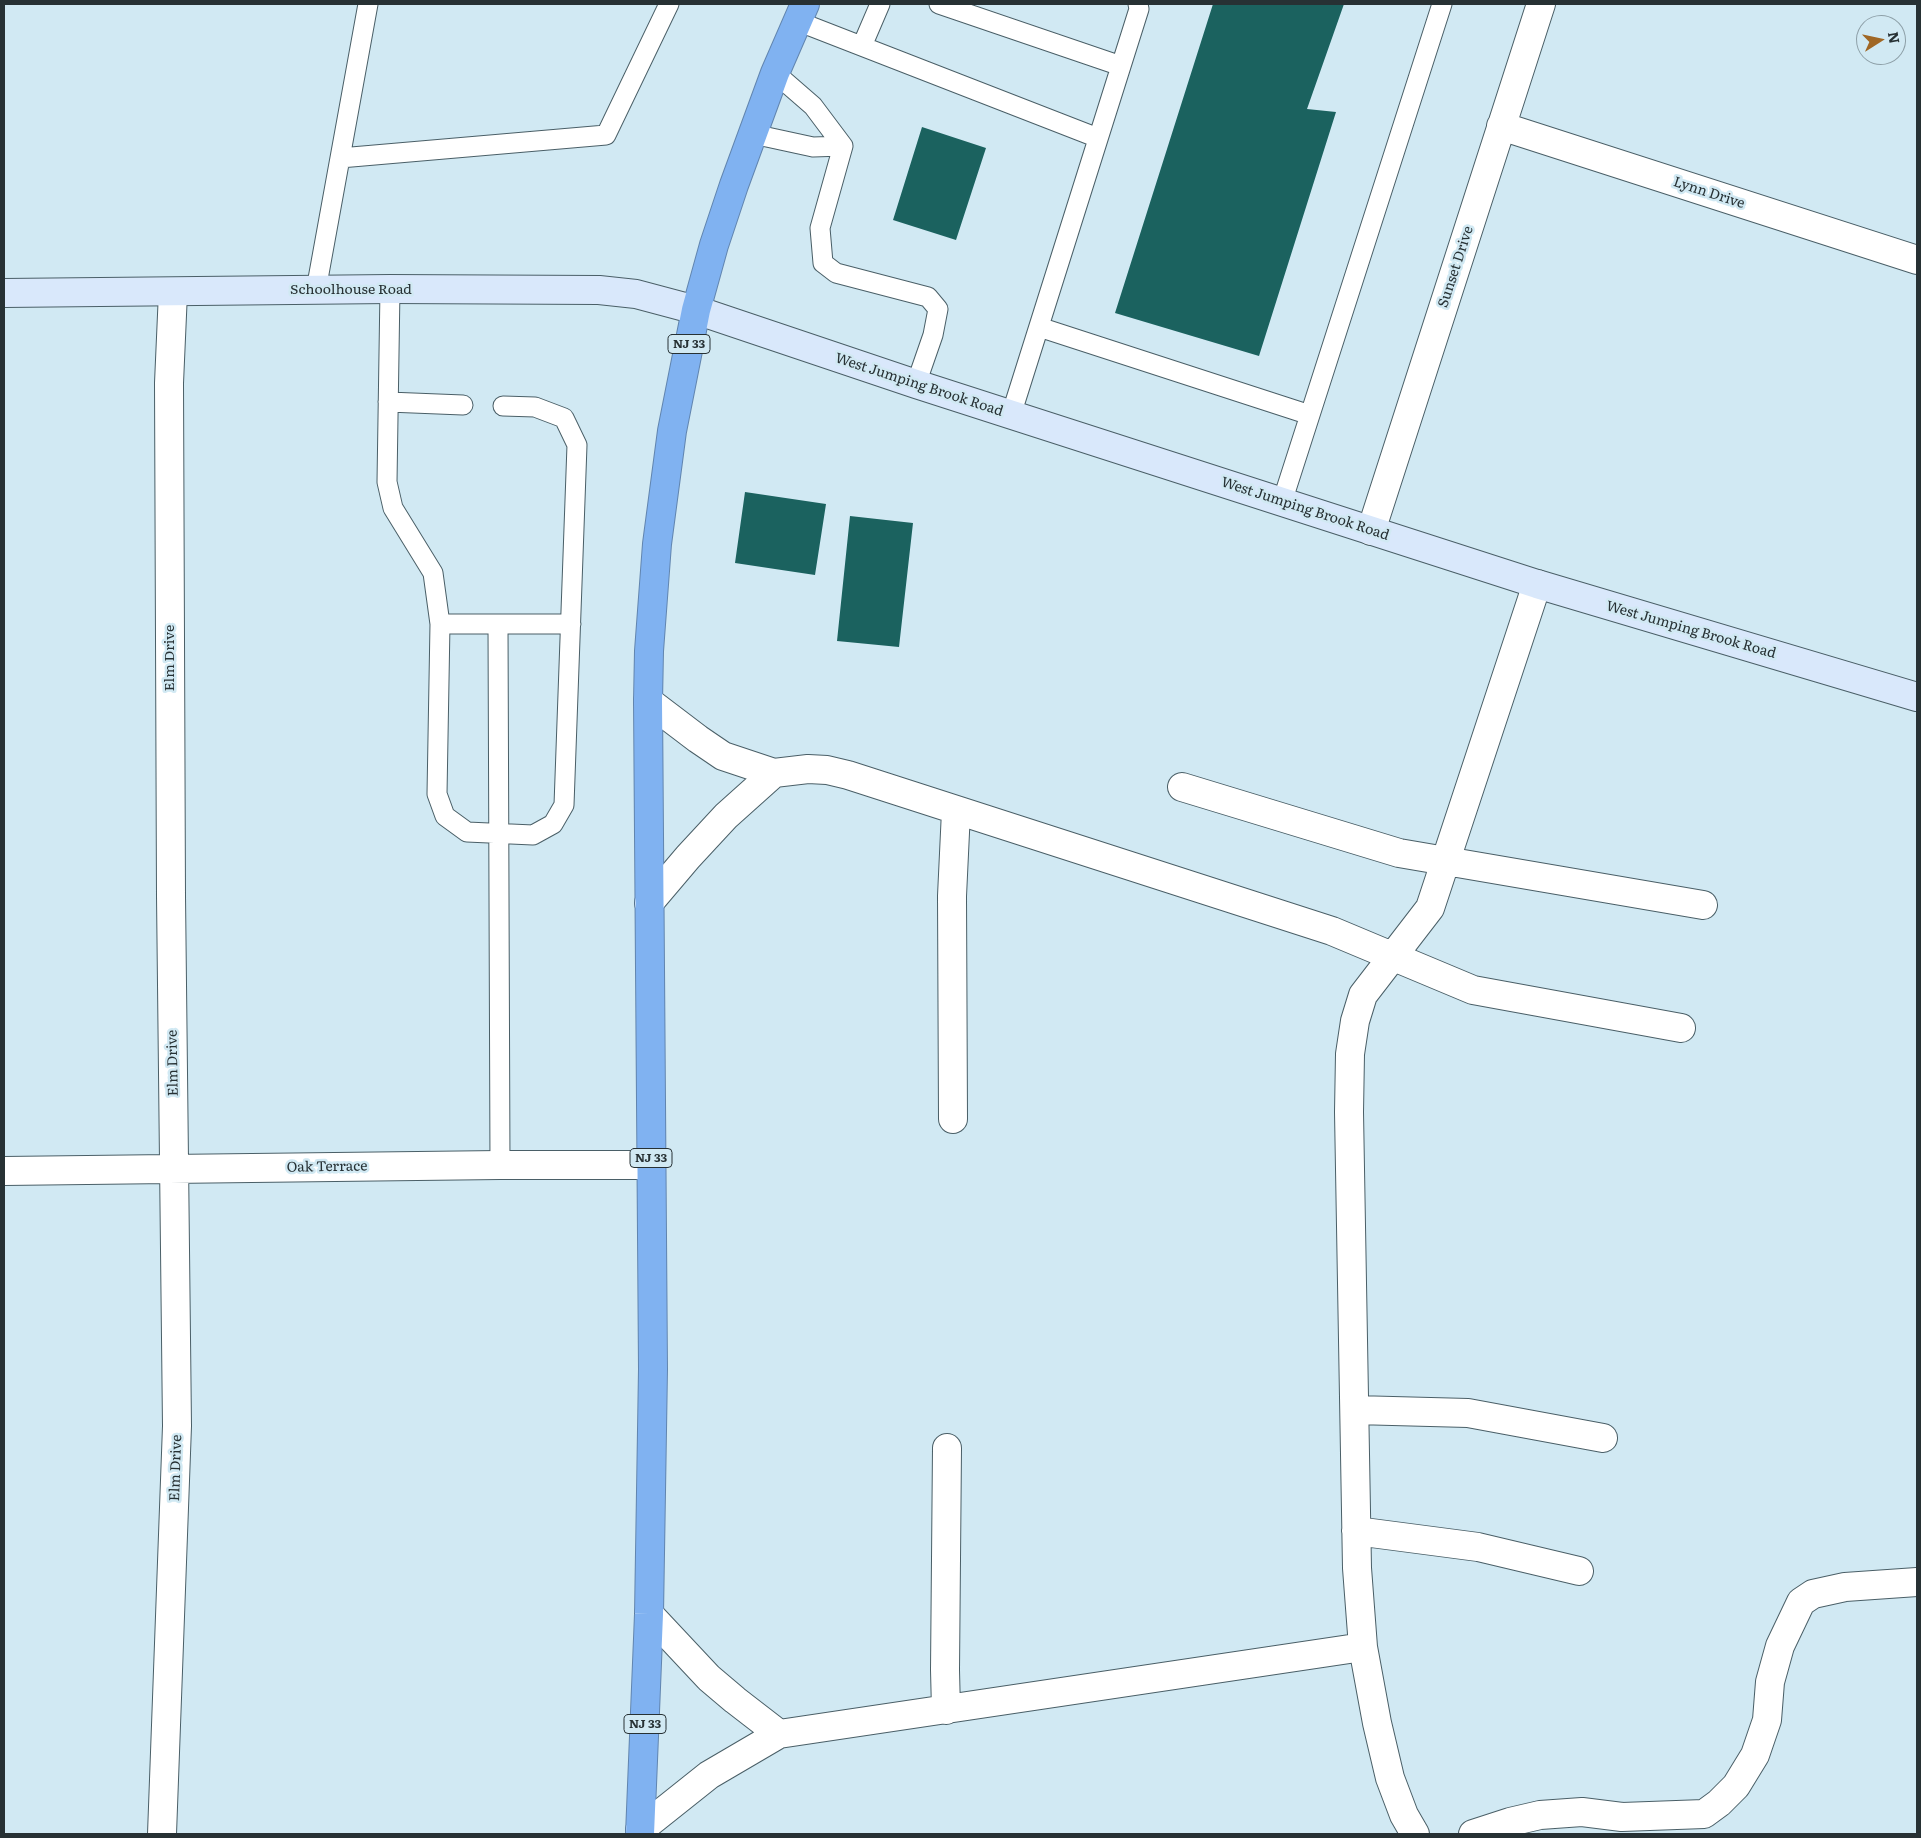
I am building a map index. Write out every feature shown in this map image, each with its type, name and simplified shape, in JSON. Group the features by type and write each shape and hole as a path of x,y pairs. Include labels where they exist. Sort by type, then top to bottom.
{"highway":[{"name":"NJ 33","path":"640,1832 649,1614 653,1369 648,701 652,598 663,487 682,372 696,310 714,245 753,134 775,73 801,12"}],"street":[{"name":"Sunset Drive","path":"1371,531 1541,4"},
{"name":"Lynn Drive","path":"1501,126 1917,260"},
{"name":"Schoolhouse Road","path":"4,294 390,289 600,290 636,294 696,310"},
{"name":"Elm Drive","path":"162,1834 177,1426 171,896 169,403 173,292"},
{"name":"West Jumping Brook Road","path":"696,310 1011,415 1537,584 1917,697"},
{"path":"1415,1834 1404,1815 1390,1778 1377,1723 1363,1646 1357,1568 1355,1410 1352,1360 1349,1152 1350,1054 1355,1022 1363,995 1430,908 1537,584"},
{"path":"648,701 723,756 774,773 808,769 827,770 848,775 1332,931 1473,990 1681,1028"},
{"path":"649,903 726,816 774,773"},
{"path":"1182,787 1400,853 1703,905"},
{"path":"953,1119 952,896 956,811"},
{"name":"Oak Terrace","path":"4,1172 500,1164 651,1165"},
{"path":"1355,1410 1468,1413 1603,1438"},
{"path":"946,1710 947,1448"},
{"path":"1356,1531 1478,1547 1579,1571"},
{"path":"1473,1834 1540,1815 1582,1812 1622,1817 1704,1814 1719,1803 1736,1786 1755,1755 1767,1720 1770,1682 1780,1646 1801,1602 1813,1594 1845,1587 1917,1582"},
{"path":"649,1614 709,1678 779,1734"},
{"path":"640,1832 709,1775 779,1734 1363,1646"}],"lane":[{"path":"316,290 368,4"},
{"path":"340,158 606,136 669,4"},
{"path":"862,46 880,4"},
{"path":"939,4 1121,66"},
{"path":"1011,415 1121,66 1138,4"},
{"path":"1282,502 1442,4"},
{"path":"801,12 862,46 1098,138"},
{"path":"775,73 813,106 843,146"},
{"path":"753,134 813,147 843,146"},
{"path":"843,146 820,228 823,263 836,273 928,297 938,308 933,335 916,384"},
{"path":"390,289 387,482 393,508 433,573 440,624 437,794 445,816 466,832 533,836 554,824 564,805 577,445 564,418 536,407 503,406"},
{"path":"1039,327 1310,415"},
{"path":"388,402 463,405"},
{"path":"440,624 571,624"},
{"path":"498,625 500,1164"}],"building":[{"path":"1213,4 1344,4 1307,109 1336,112 1259,356 1115,313"},
{"path":"922,127 986,148 956,240 893,220"},
{"path":"745,492 826,504 815,575 735,563"},
{"path":"850,516 913,523 899,647 837,641"}]}
